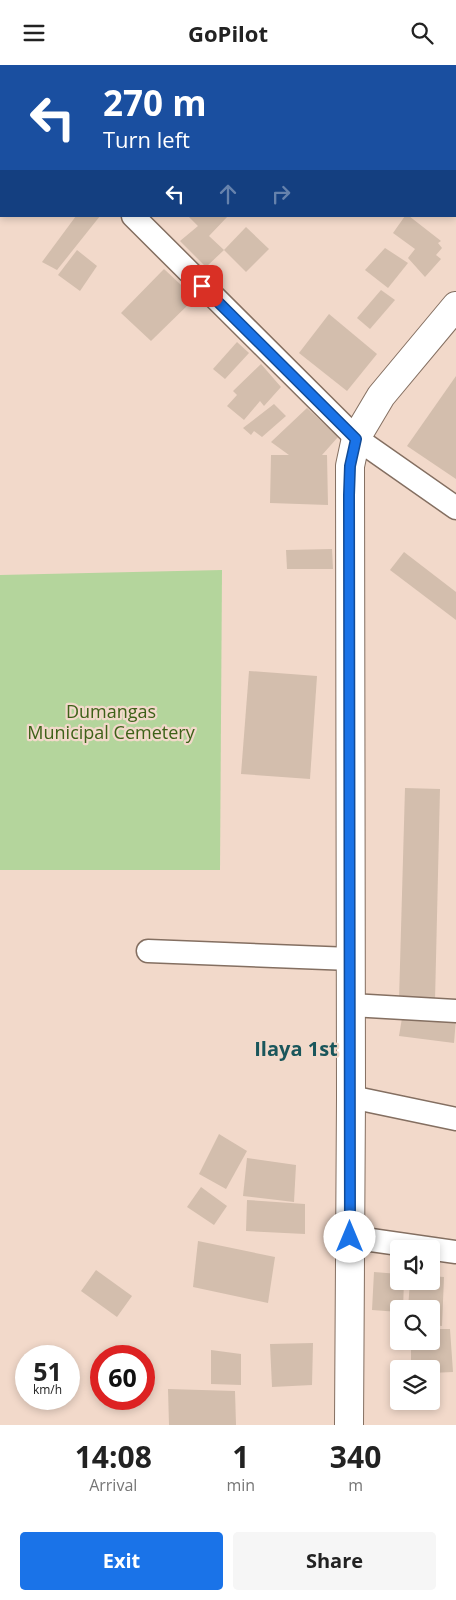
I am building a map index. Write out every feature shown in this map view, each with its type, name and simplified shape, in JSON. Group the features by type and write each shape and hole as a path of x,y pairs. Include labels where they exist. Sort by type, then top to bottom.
{"main road":[{"path":"349,1425 351,1097 350,466 356,439 381,396 456,306"}],"street":[{"path":"134,217 356,439 456,508"},
{"path":"148,951 351,959"},
{"path":"351,1005 456,1011"},
{"path":"351,1097 456,1119"},
{"path":"350,1237 456,1252"}],"green space":[{"name":"Dumangas Municipal Cemetery","path":"222,570 220,870 0,870 0,575"}],"building":[{"path":"75,217 99,217 57,270 42,262"},
{"path":"189,217 227,217 209,236 224,250 206,267 180,241 198,226"},
{"path":"404,217 410,217 441,241 438,243 442,248 436,255 441,259 425,277 408,258 415,249 393,233"},
{"path":"246,227 269,249 246,272 224,250"},
{"path":"385,248 408,263 388,288 365,270"},
{"path":"77,250 97,266 80,291 58,275"},
{"path":"164,269 195,298 151,341 121,313"},
{"path":"381,290 395,300 370,329 357,318"},
{"path":"329,314 377,354 347,391 299,353"},
{"path":"237,342 249,353 225,379 213,369"},
{"path":"261,364 281,387 264,406 260,401 244,420 227,406 237,395 233,391"},
{"path":"456,376 456,479 407,446"},
{"path":"274,404 286,416 262,437 254,431 251,435 243,428"},
{"path":"307,408 338,437 322,455 327,455 328,505 270,503 271,455 289,455 271,442"},
{"path":"332,549 333,569 287,569 286,550"},
{"path":"404,552 456,592 456,620 390,570"},
{"path":"249,671 317,676 310,779 241,774"},
{"path":"405,788 440,789 435,1001 399,1000"},
{"path":"403,1012 456,1019 454,1043 399,1036"},
{"path":"219,1134 247,1151 226,1189 199,1174"},
{"path":"247,1158 296,1165 294,1202 243,1196"},
{"path":"201,1187 227,1206 214,1225 187,1207"},
{"path":"247,1200 305,1204 305,1234 246,1231"},
{"path":"198,1241 275,1257 268,1303 193,1287"},
{"path":"96,1270 132,1296 117,1317 81,1291"},
{"path":"374,1272 390,1273 390,1290 404,1290 403,1300 390,1300 390,1311 372,1310"},
{"path":"440,1277 444,1277 442,1326 440,1326 440,1300 409,1300 409,1290 440,1290"},
{"path":"440,1329 450,1329 453,1372 440,1373 440,1360 411,1360 411,1350 440,1350"},
{"path":"313,1343 312,1385 272,1387 270,1344"},
{"path":"211,1350 241,1354 241,1385 211,1384"},
{"path":"168,1389 235,1391 236,1425 169,1425"}],"district":[{"name":"Ilaya 1st","path":"296,1049"}],"route":[{"path":"202,286 356,439 350,466 349,495 350,1237"}]}
